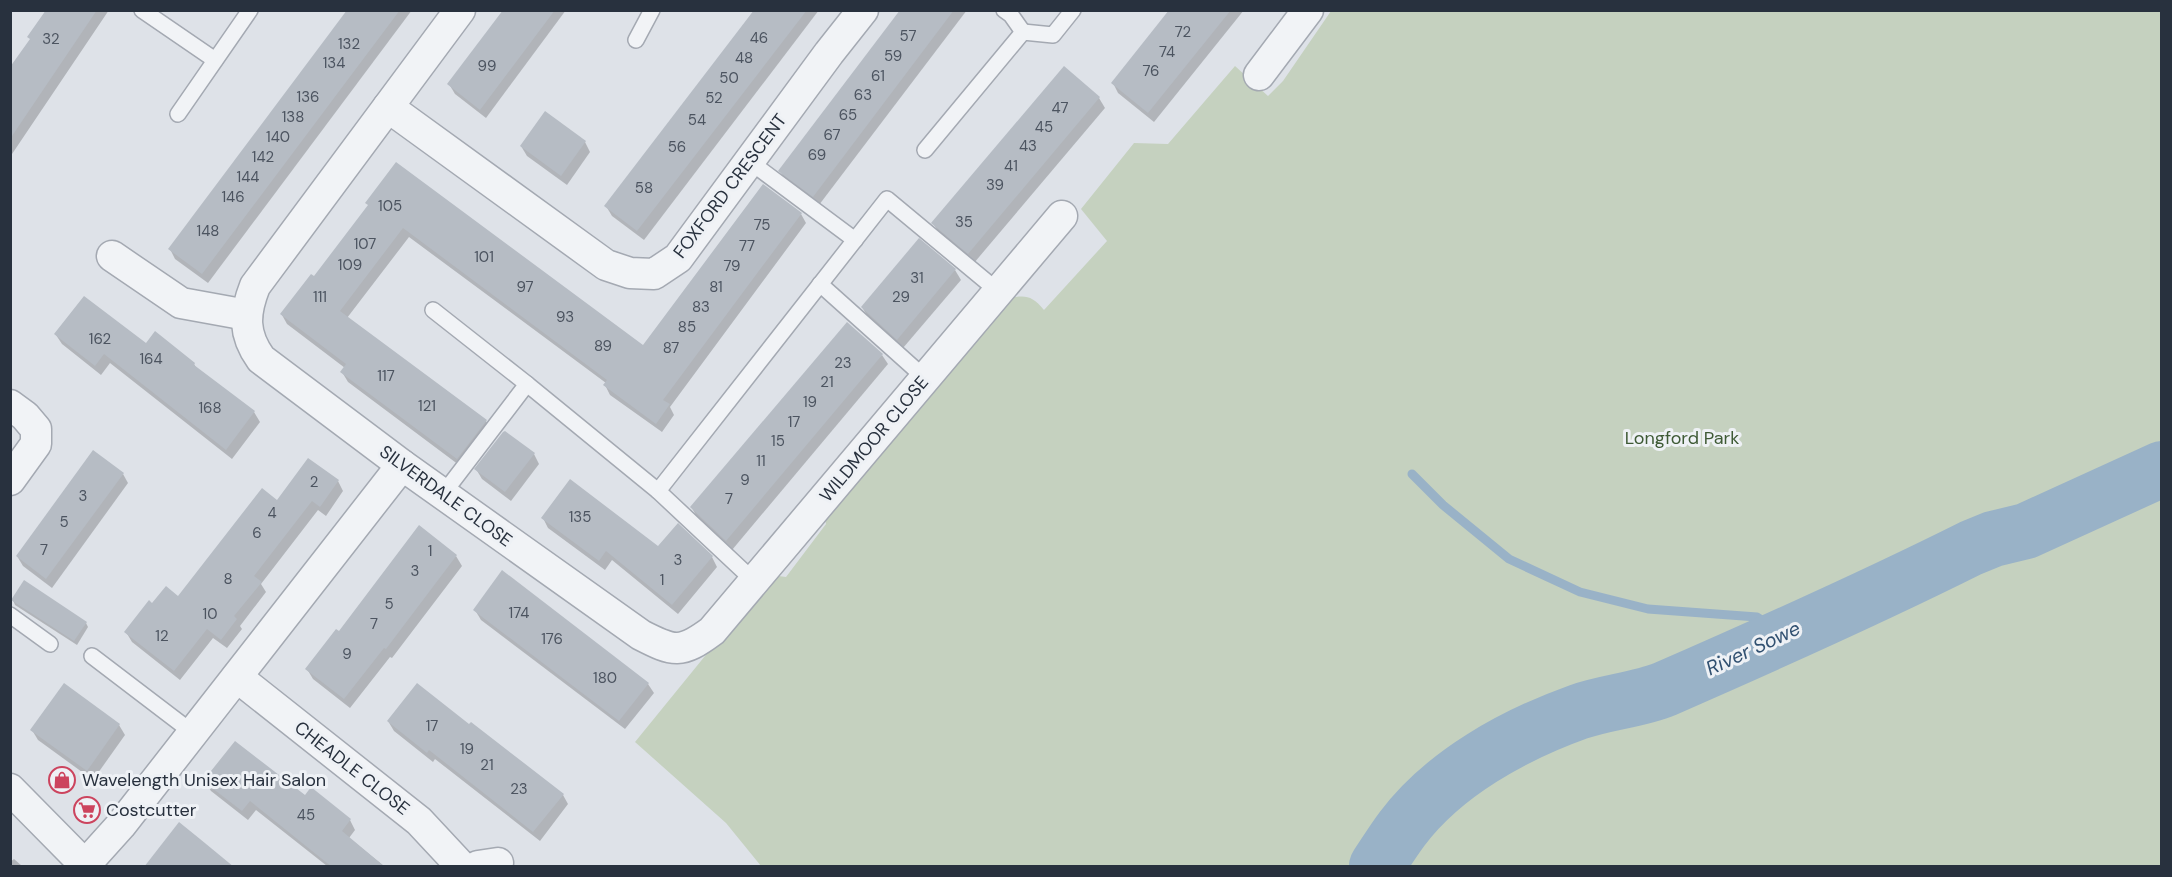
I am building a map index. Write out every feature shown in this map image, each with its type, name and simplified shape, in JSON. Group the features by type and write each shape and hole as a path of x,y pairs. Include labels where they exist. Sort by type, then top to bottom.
{"street":[{"name":"SILVERDALE CLOSE","path":"460,10 255,286 247,307 247,329 252,346 261,359 402,465 642,635 661,646 676,650"},
{"name":"FOXFORD CRESCENT","path":"388,107 606,265 630,273 654,274 678,258 863,10"},
{"path":"1259,75 1308,10"},
{"name":"WILDMOOR CLOSE","path":"676,650 694,644 712,631 1062,216"},
{"path":"112,256 181,303 247,315"},
{"path":"10,405 25,416 36,429 36,444 10,480"},
{"path":"10,789 85,866 121,825 402,465"},
{"name":"CHEADLE CLOSE","path":"237,677 419,821 461,867"}],"lane":[{"path":"142,10 215,60"},
{"path":"178,114 250,10"},
{"path":"636,40 652,10"},
{"path":"1004,10 1011,15 1023,32 1053,35 1073,10"},
{"path":"926,150 1023,32"},
{"path":"749,161 855,240"},
{"path":"658,491 887,199 999,292"},
{"path":"820,284 925,378"},
{"path":"433,310 658,491 754,581"},
{"path":"443,494 527,384"},
{"path":"10,615 50,644"},
{"path":"92,656 193,733"}],"green space":[{"name":"Longford Park","path":"1331,11 2161,11 2161,866 761,866 726,823 635,742 771,575 786,577 826,524 824,514 1005,299 1031,298 1044,310 1107,241 1081,209 1134,143 1168,144 1235,66 1268,96 1283,81"}],"building":[{"path":"46,10 97,10 10,139 10,67 30,39 27,37"},
{"path":"347,10 400,10 202,274 168,249"},
{"path":"503,10 555,10 480,110 447,84"},
{"path":"754,10 807,10 637,231 604,206"},
{"path":"900,10 954,10 813,197 778,171"},
{"path":"1169,10 1231,10 1148,113 1111,83"},
{"path":"1064,66 1100,97 968,254 931,223"},
{"path":"545,111 586,141 561,176 520,146"},
{"path":"396,162 643,345 763,184 802,213 663,400 670,404 656,424 603,385 607,380 403,228 340,311 487,420 457,459 340,372 346,364 280,314 311,274 314,276 368,205 365,203"},
{"path":"919,238 956,269 897,340 861,307"},
{"path":"84,296 146,343 155,331 195,363 194,365 255,411 226,450 104,354 95,366 54,334"},
{"path":"847,322 883,354 726,541 690,507"},
{"path":"505,431 535,453 505,492 474,469"},
{"path":"93,450 124,473 46,579 16,556"},
{"path":"308,458 339,480 320,507 312,501 254,576 262,582 234,616 237,619 221,640 207,629 174,671 124,632 149,600 152,603 166,586 178,596 262,488 277,500"},
{"path":"570,479 658,546 678,523 713,556 672,605 606,551 599,561 541,518"},
{"path":"419,525 457,555 386,649 384,648 344,699 305,669 336,629 339,631"},
{"path":"502,570 649,683 619,721 473,610"},
{"path":"24,580 87,622 74,641 11,600"},
{"path":"64,683 120,724 87,771 30,730"},
{"path":"417,683 564,794 533,832 429,750 427,753 387,721"},
{"path":"235,741 305,795 311,787 351,819 342,831 385,867 332,867 250,801 242,811 203,781"},
{"path":"179,822 200,839 234,867 144,867"}],"waterway":[{"name":"River Sowe","path":"1377,866 1402,829 1438,790 1459,773 1505,744 1578,712 1665,689 1971,548 1993,539 2026,531 2162,469"},
{"path":"1412,474 1443,505 1509,559 1580,592 1648,609 1757,617 1787,636"}],"place":[{"name":"Wavelength Unisex Hair Salon","path":"62,780"},
{"name":"Costcutter","path":"87,810"}]}
